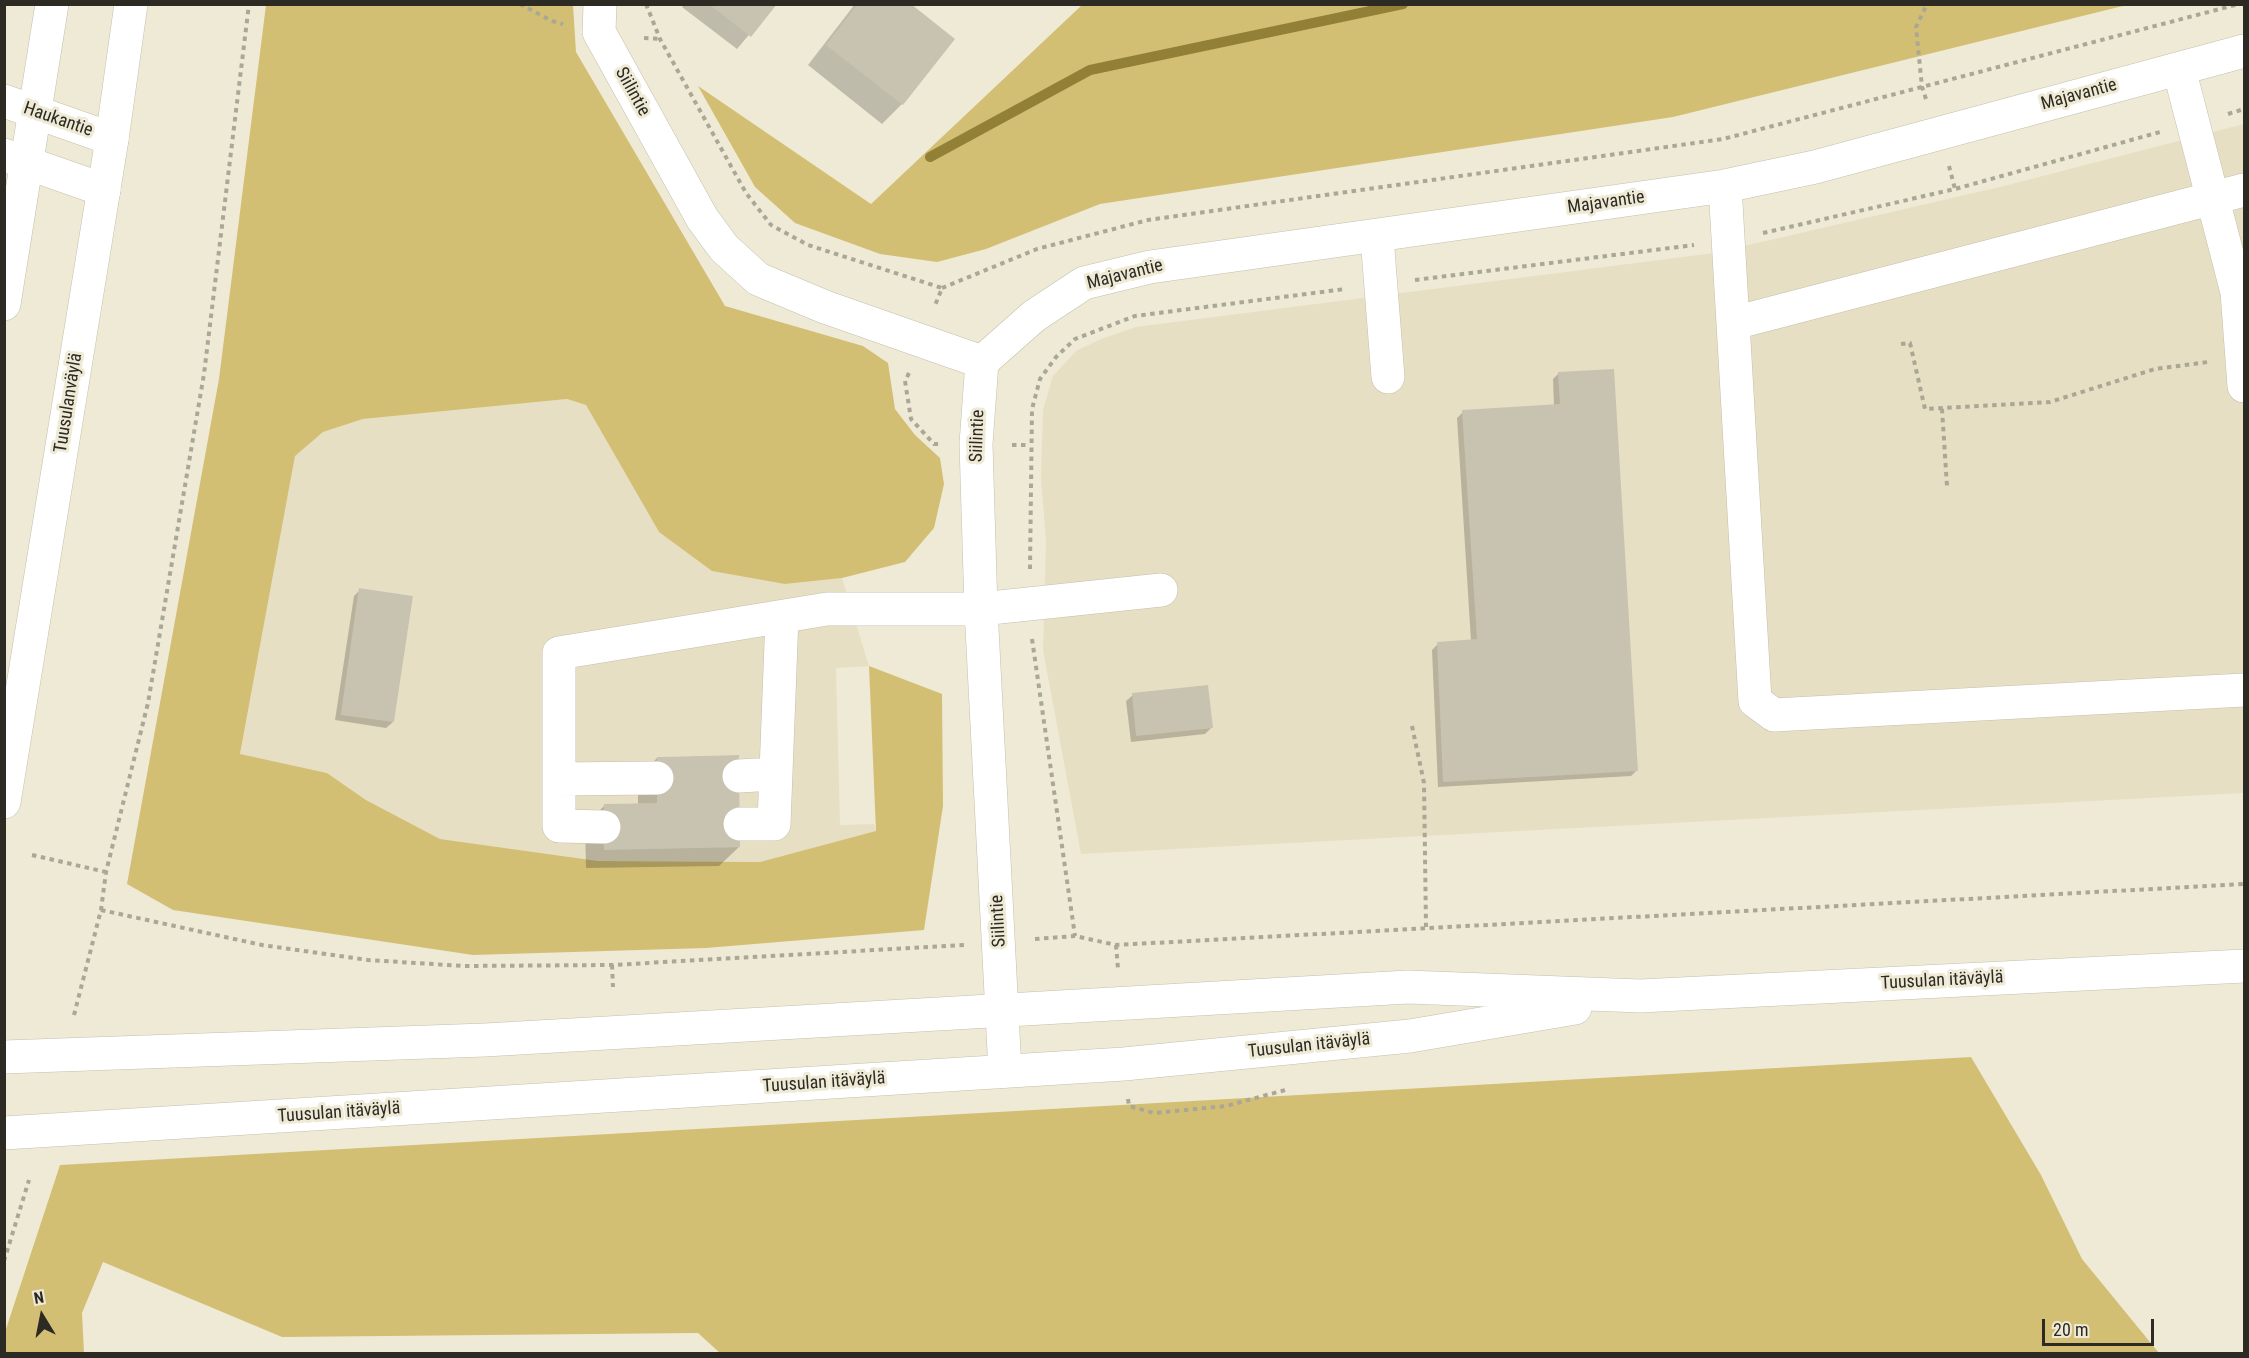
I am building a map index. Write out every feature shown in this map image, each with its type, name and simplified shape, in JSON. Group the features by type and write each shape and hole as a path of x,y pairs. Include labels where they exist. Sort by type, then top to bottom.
{"main road":[{"path":"4,304 16,159 35,112 51,4"},
{"name":"Tuusulanväylä","path":"4,801 104,190 131,4"},
{"name":"Siilintie","path":"600,4 599,32 702,218 724,248 758,279 825,307 982,362 976,444 981,609 1005,1071"},
{"name":"Majavantie","path":"982,362 1034,316 1084,283 1150,267 1377,237 1725,186 1815,167 2244,51"},
{"path":"2180,69 2237,292 2244,372"},
{"name":"Haukantie","path":"4,101 112,139"},
{"path":"16,159 104,190"},
{"path":"1725,186 1755,701 1774,715 2244,690"},
{"path":"1734,323 2244,190"},
{"path":"1377,237 1388,377"},
{"path":"604,827 560,826 559,652 827,609 981,609 1161,590"},
{"path":"740,824 774,824 782,617"},
{"path":"739,776 775,774"},
{"path":"559,779 657,777"},
{"name":"Tuusulan itäväylä","path":"4,1057 485,1040 1408,987 1640,996 2244,966"},
{"name":"Tuusulan itäväylä","path":"4,1133 1124,1064 1410,1036 1640,996"}],"path":[{"path":"74,1015 101,910 106,872 148,703 204,374 249,4"},
{"path":"646,4 660,39 746,193 771,225 808,245 942,288 1038,249 1148,220 1723,139 2239,4"},
{"path":"1922,87 1916,27 1927,4"},
{"path":"1075,936 1033,654 1030,445 1032,409 1040,379 1056,357 1075,339 1135,316 1729,241 1955,189 2244,110"},
{"path":"942,288 906,381 911,419 934,444 1030,445"},
{"path":"1901,344 1910,343 1925,409 2050,402 2155,369 2244,372"},
{"path":"1942,409 1947,486"},
{"path":"1412,726 1424,783 1426,927"},
{"path":"32,855 106,872"},
{"path":"101,910 262,945 368,960 464,966 612,965 1075,936 1116,945 2244,884"},
{"path":"612,965 613,987"},
{"path":"4,1261 29,1179"}],"shaded area":[{"path":"266,5 573,5 576,52 725,306 863,346 888,363 895,409 915,435 940,458 944,484 934,528 905,562 842,578 785,584 712,571 659,532 586,405 567,399 363,419 323,432 295,456 240,754 327,773 366,800 440,839 598,861 760,862 876,831 869,666 942,694 943,806 924,930 706,948 473,955 173,910 127,884 219,379"},
{"path":"1082,5 2127,5 1673,117 1100,204 986,249 937,262 880,254 795,223 755,187 698,86 871,204"},
{"path":"2244,124 2244,793 1081,854 1043,650 1046,541 1041,478 1043,410 1053,376 1076,351 1101,339 1136,327 1714,253 2004,186"},
{"path":"567,399 586,405 659,532 785,584 842,578 869,666 836,668 840,825 874,824 876,832 760,862 598,861 440,839 366,800 327,773 240,755 295,455 323,432 363,419","holes":["359,588 413,596 394,722 341,714","739,755 740,847 605,849 604,804 657,803 657,757"]},
{"path":"1971,1057 2041,1175 2082,1259 2159,1353 721,1354 698,1333 282,1337 103,1262 82,1313 84,1353 5,1353 5,1332 60,1165"}],"building":[{"path":"709,4 777,4 751,37"},
{"path":"858,4 911,4 955,39 903,105 826,45"},
{"path":"1614,369 1638,771 1443,782 1437,642 1477,639 1462,410 1560,404 1558,372"},
{"path":"359,588 413,596 394,722 341,715"},
{"path":"1208,685 1213,728 1136,736 1132,693"},
{"path":"739,755 740,847 604,850 604,804 657,803 657,757"}],"waterway":[{"path":"930,157 1090,70 1403,4"}]}
